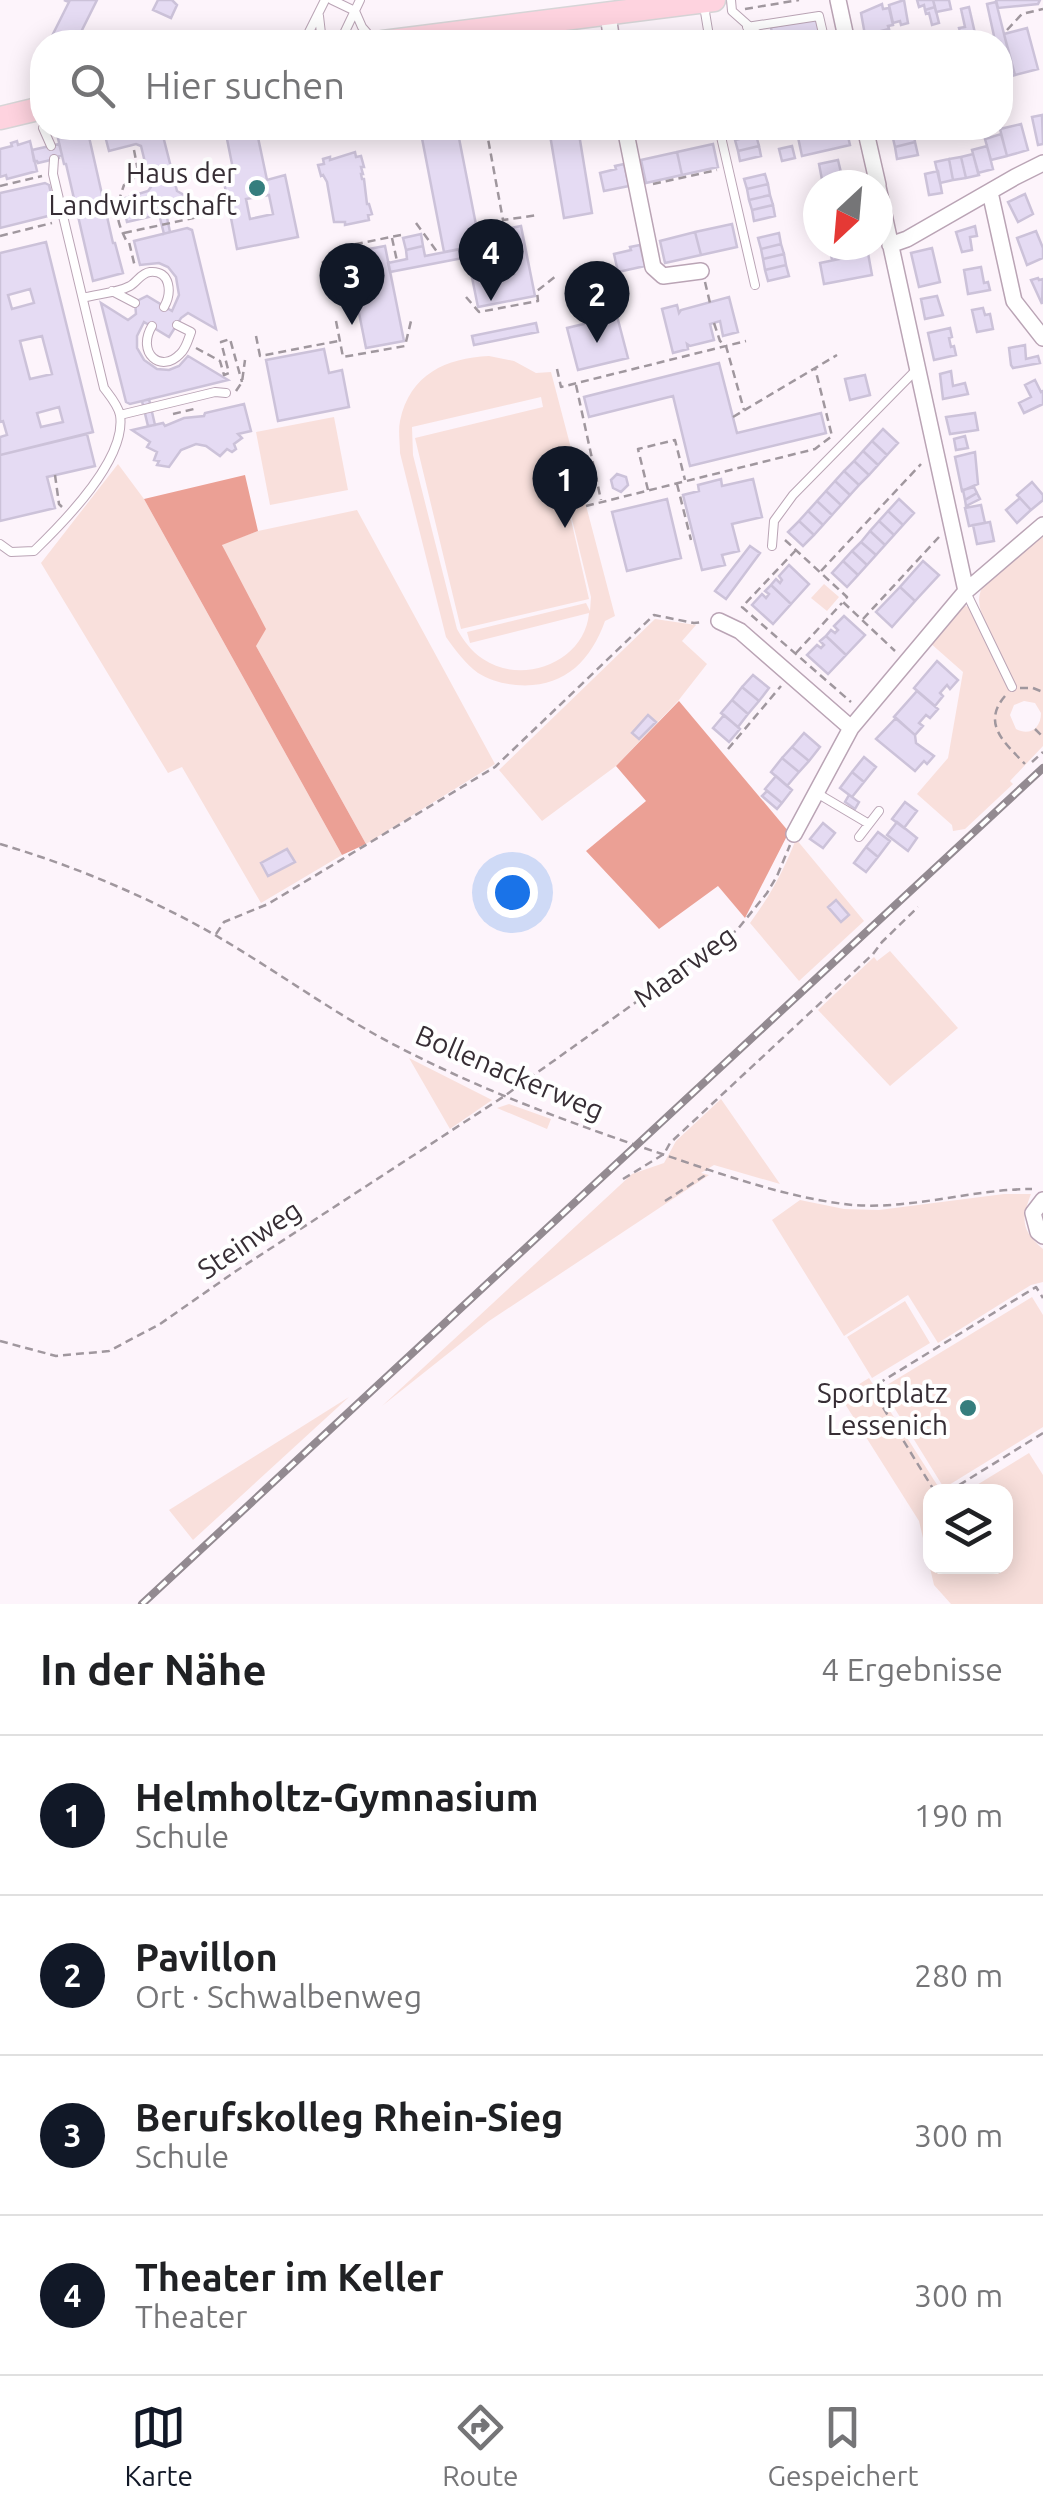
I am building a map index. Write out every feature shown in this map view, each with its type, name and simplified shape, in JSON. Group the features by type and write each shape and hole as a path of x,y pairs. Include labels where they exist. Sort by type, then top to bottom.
{"main road":[{"path":"483,30 709,1"},
{"path":"0,118 30,118"}],"street":[{"path":"838,0 844,30"},
{"path":"608,15 610,30"},
{"path":"627,140 652,267 662,276 702,271"},
{"path":"868,140 874,170"},
{"path":"893,244 1043,163"},
{"path":"990,192 1014,301 1043,338"},
{"path":"893,259 966,591"},
{"path":"794,834 848,725 966,591 1043,525"},
{"path":"719,621 740,631 848,725"},
{"path":"1043,1196 1032,1213 1043,1236"}],"lane":[{"path":"310,30 325,0"},
{"path":"332,0 355,11 365,30"},
{"path":"346,30 360,0"},
{"path":"730,0 732,10 752,30"},
{"path":"709,1 710,30"},
{"path":"319,12 321,30"},
{"path":"747,26 819,16 822,30"},
{"path":"49,140 51,146"},
{"path":"722,140 755,285"},
{"path":"0,544 11,552 34,550 58,528 108,464 118,444 120,415 104,388 53,174 54,160"},
{"path":"83,298 131,286 150,272 168,281 170,289 164,306"},
{"path":"112,291 135,303"},
{"path":"152,326 146,344 149,354 159,361 174,359 183,352 191,332 177,324"},
{"path":"772,546 774,521 793,494 917,369"},
{"path":"120,415 216,392 226,393"},
{"path":"966,591 1012,687"},
{"path":"816,792 869,824"},
{"path":"859,837 879,811"}],"path":[{"path":"1007,30 1022,14 1043,9"},
{"path":"488,140 503,220 538,215"},
{"path":"134,150 138,171 124,185 116,203 138,278"},
{"path":"637,188 717,170"},
{"path":"0,186 53,174"},
{"path":"122,233 204,216"},
{"path":"0,236 64,220"},
{"path":"416,223 438,253"},
{"path":"322,263 341,247 401,235"},
{"path":"392,236 397,261"},
{"path":"466,298 479,312 538,301 537,291 556,276"},
{"path":"706,290 710,303"},
{"path":"336,321 343,357 405,346 411,321"},
{"path":"714,322 720,341 726,346 744,410"},
{"path":"256,336 260,356 340,340"},
{"path":"229,374 221,342 230,339 242,382"},
{"path":"558,370 562,387 746,341"},
{"path":"187,343 220,361 224,375 239,372"},
{"path":"732,417 837,355"},
{"path":"586,506 816,450 832,436 815,368"},
{"path":"576,384 601,502"},
{"path":"648,490 638,449 657,444 676,440 686,481"},
{"path":"820,572 934,450"},
{"path":"55,475 59,504"},
{"path":"677,483 691,540"},
{"path":"862,620 950,525"},
{"path":"773,530 847,598 795,654"},
{"path":"796,550 742,607 858,707 848,725"},
{"path":"843,602 906,661"},
{"path":"215,936 224,922 268,904 495,768 654,616 694,623 719,621"},
{"path":"728,749 785,682"},
{"path":"1025,764 997,732 996,712 1013,690 1033,688 1043,692"},
{"path":"1035,729 1043,737"},
{"path":"1032,762 1043,752"},
{"name":"Maarweg","path":"503,1097 736,930 778,876 794,834"},
{"name":"Bollenackerweg","path":"0,844 50,859 150,901 377,1035 503,1097 706,1169 845,1204 884,1206 1000,1190 1032,1189 1043,1196"},
{"path":"624,1179 664,1154 670,1143 918,908"},
{"name":"Steinweg","path":"0,1342 56,1356 109,1352 136,1339 503,1097"},
{"path":"665,1200 704,1176 706,1169"},
{"path":"930,1484 871,1388 1036,1287 1043,1298"},
{"path":"961,1484 1043,1433"}],"shaded area":[{"path":"489,356 514,361 536,373 551,372 615,616 605,621 582,661 547,683 516,685 487,678 469,665 446,637 400,453 400,421 412,391 432,372 473,357","holes":["541,397 543,407 415,438 461,629 589,599 557,458 591,597 590,611 586,603 467,632 470,643 589,613 585,630 564,656 533,669 515,670 483,659 457,629 413,455 412,427"]},
{"path":"334,417 348,490 270,505 256,432"},
{"path":"118,464 144,499 342,855 261,903 182,767 168,773 41,563"},
{"path":"245,475 258,531 222,545 266,629 256,646 366,844 342,855 144,499"},
{"path":"357,510 495,764 366,844 256,646 222,544 258,531"},
{"path":"1043,535 1043,746 1010,781 1013,784 965,829 953,831 952,825 917,794 948,758 963,672 929,642 960,607 966,606 988,642 993,640 980,608 982,588","holes":["1024,701 1035,703 1041,713 1037,727 1025,732 1016,729 1010,715 1014,705"]},
{"path":"824,584 839,597 827,611 811,598"},
{"path":"655,619 696,625 682,641 707,664 616,766 542,821 499,770"},
{"path":"679,701 789,832 745,918 718,886 659,929 586,851 646,801 616,766"},
{"path":"796,839 864,921 799,981 750,923 776,882"},
{"path":"890,951 958,1028 890,1086 818,1010 874,957 877,961"},
{"path":"409,1058 492,1100 450,1129"},
{"path":"721,1099 780,1184 714,1165 701,1173 709,1175 489,1321 382,1406 632,1174 664,1163 676,1141"},
{"path":"509,1104 551,1119 547,1129 497,1108"},
{"path":"1031,1194 1025,1224 1043,1249 1043,1282 1031,1285 938,1343 908,1295 844,1336 772,1220 800,1200 844,1209 879,1210"},
{"name":"Sportplatz Lessenich","path":"1032,1297 1043,1315 1043,1427 950,1484 942,1484 882,1388"},
{"path":"905,1301 930,1343 872,1378 847,1337"},
{"path":"869,1378 937,1484 923,1484 923,1538 919,1521 840,1396"},
{"path":"349,1397 193,1540 169,1510"},
{"path":"1029,1453 1043,1475 1043,1604 951,1604 934,1585 931,1574 1013,1574 1013,1484 978,1484"}],"building":[{"path":"64,0 97,0 82,30 55,30 69,2"},
{"path":"158,0 172,0 177,5 171,18 153,10"},
{"path":"904,0 908,23 893,23 889,5"},
{"path":"917,0 933,0 935,7 925,10"},
{"path":"933,0 949,0 951,9 936,12"},
{"path":"996,0 1040,0 1038,4 998,8"},
{"path":"996,2 1003,30 993,30 987,4"},
{"path":"882,4 883,9 889,8 893,25 885,30 864,30 861,13"},
{"path":"935,7 939,23 932,25 925,10"},
{"path":"969,7 974,30 960,30 965,27 961,9"},
{"path":"817,19 819,30 771,30 771,27"},
{"path":"1027,28 1038,69 1015,75 1013,32"},
{"path":"1042,115 1043,144 1038,145 1032,117"},
{"path":"1021,124 1028,150 1007,156 1003,140 1013,140 1013,126"},
{"path":"58,140 90,140 123,273 93,281"},
{"path":"106,140 164,140 177,191 184,195 173,214 127,222 122,199 151,187 141,146 109,151"},
{"name":"Haus der Landwirtschaft","path":"227,140 259,140 267,180 285,175 298,237 237,249 223,177 234,174","holes":["269,195 273,214 250,219 246,199"]},
{"path":"422,140 459,140 480,245 444,252"},
{"path":"551,140 580,140 592,213 564,218"},
{"path":"735,140 757,140 759,146 738,151"},
{"path":"799,140 849,140 850,145 802,156"},
{"path":"893,140 915,140 915,142 895,147"},
{"path":"985,140 1003,140 1007,156 991,160"},
{"path":"17,141 18,145 30,141 37,171 7,179 6,175 0,177 0,149"},
{"path":"915,142 918,155 897,159 895,147"},
{"path":"59,144 59,158 34,161 32,150"},
{"path":"713,144 718,167 682,175 677,152"},
{"path":"759,146 761,156 740,161 738,151"},
{"path":"792,146 795,158 782,161 779,149"},
{"path":"987,146 993,169 978,173 972,150"},
{"path":"355,152 356,157 361,156 361,174 372,214 368,215 369,220 345,225 334,222 327,182 318,165 324,164 323,159"},
{"path":"677,152 682,175 646,183 641,160"},
{"path":"973,154 979,175 966,178 961,157"},
{"path":"961,157 966,178 953,180 949,159"},
{"path":"949,159 953,180 940,183 935,162"},
{"path":"838,160 840,170 820,170 819,164"},
{"path":"624,164 629,186 604,191 600,173"},
{"path":"938,171 942,193 929,195 925,174"},
{"path":"765,174 768,184 747,189 744,179"},
{"path":"768,184 770,195 749,200 747,189"},
{"path":"49,185 56,214 0,228 0,193"},
{"path":"1025,194 1033,214 1018,222 1008,202"},
{"path":"770,195 773,205 752,210 749,200"},
{"path":"773,205 775,216 754,221 752,210"},
{"path":"166,213 170,232 164,234 159,214"},
{"path":"732,224 737,247 701,255 695,232"},
{"path":"521,226 535,296 478,307 466,248 480,245 478,234","holes":["509,249 514,274 487,279 482,254"]},
{"path":"975,226 977,236 970,237 972,250 962,252 956,232"},
{"path":"192,230 216,329 188,313 169,337 144,322 137,336 137,348 144,360 157,369 179,366 188,356 228,380 130,404 126,402 101,303 128,320 136,314 135,302 147,296 172,311 179,295 176,277 159,263 140,265 134,241"},
{"path":"1036,231 1043,258 1027,265 1017,238"},
{"path":"695,232 701,255 665,263 660,241"},
{"path":"779,233 781,244 761,249 758,238"},
{"path":"421,234 423,246 406,250 403,238"},
{"path":"46,242 93,432 0,455 0,437 7,435 3,421 0,422 0,253","holes":["30,289 34,303 12,309 8,295","42,336 52,374 30,379 20,341","59,407 63,422 41,427 37,413"]},
{"path":"781,244 784,254 763,259 761,249"},
{"path":"640,245 645,266 618,272 614,254"},
{"path":"385,246 404,341 366,348 347,253"},
{"path":"423,246 425,256 466,248 468,257 390,272 388,263 407,259 406,250"},
{"path":"932,248 940,282 919,287 911,253"},
{"path":"784,254 786,265 765,270 763,259"},
{"path":"869,260 872,275 824,284 820,263"},
{"path":"786,265 789,276 768,281 765,270"},
{"path":"981,267 984,283 988,282 990,290 968,294 964,270"},
{"path":"1043,279 1042,304 1031,280"},
{"path":"937,296 943,315 925,319 921,299"},
{"path":"729,297 738,332 723,336 720,321 710,324 714,340 687,344 688,349 673,353 662,309 677,305 679,313"},
{"path":"983,308 985,315 990,314 993,329 977,332 972,310"},
{"path":"617,316 628,358 578,370 567,328"},
{"path":"536,323 538,332 474,345 472,336"},
{"path":"950,328 951,347 954,346 956,355 934,360 928,333"},
{"path":"1025,345 1026,359 1038,356 1040,363 1013,368 1009,348"},
{"path":"324,349 329,373 342,370 349,407 278,421 266,360"},
{"path":"719,363 737,433 821,413 826,433 690,466 673,396 589,417 584,397"},
{"path":"951,371 953,386 965,383 968,394 943,399 940,374"},
{"path":"865,375 870,395 850,400 845,379"},
{"path":"1035,380 1043,391 1043,404 1024,413 1019,403 1031,397 1025,385"},
{"path":"149,399 155,425 148,426 142,401"},
{"path":"244,404 251,431 238,434 242,438 234,444 236,449 227,449 220,456 196,444 181,450 169,467 157,465 157,452 147,447 150,442 132,430 163,423 165,426"},
{"path":"975,413 978,430 950,434 946,417"},
{"path":"883,429 898,443 887,455 872,441"},
{"path":"87,434 95,466 47,477 55,508 0,521 0,455"},
{"path":"965,436 968,448 956,450 954,439"},
{"path":"872,441 887,455 878,465 863,451"},
{"path":"863,451 878,465 869,475 854,461"},
{"path":"975,452 978,484 962,491 955,457"},
{"path":"854,461 869,475 859,485 844,471"},
{"path":"844,471 859,485 850,495 835,481"},
{"path":"617,474 626,477 628,485 621,492 613,488 611,480"},
{"path":"721,479 722,486 753,479 762,517 732,524 739,551 722,555 725,565 702,570 683,495 699,491 698,485"},
{"path":"835,481 850,495 841,505 826,491"},
{"path":"1032,482 1043,500 1031,510 1017,495"},
{"path":"974,487 977,493 965,500 963,490"},
{"path":"826,491 841,505 832,515 817,501"},
{"path":"977,493 980,499 966,506 965,500"},
{"path":"1020,498 1031,510 1017,523 1006,510"},
{"path":"667,499 681,558 627,571 612,512"},
{"path":"899,499 914,513 903,525 888,511"},
{"path":"817,501 832,515 823,525 808,511"},
{"path":"981,505 985,523 969,526 965,508"},
{"path":"808,511 823,525 814,535 799,521"},
{"path":"888,511 903,525 894,535 879,521"},
{"path":"799,521 814,535 803,546 788,532"},
{"path":"879,521 894,535 885,545 870,531"},
{"path":"990,522 994,541 977,544 973,525"},
{"path":"870,531 885,545 876,555 861,542"},
{"path":"861,542 876,555 867,565 852,551"},
{"path":"750,546 760,553 726,599 715,591"},
{"path":"852,551 867,565 858,575 843,561"},
{"path":"843,561 858,575 847,587 832,573"},
{"path":"923,561 939,575 915,601 900,587"},
{"path":"789,565 809,584 791,604 771,585 776,579 780,583 779,576"},
{"path":"771,585 791,604 773,624 752,605 762,594 766,598 769,594 765,591"},
{"path":"900,587 915,601 892,627 876,612"},
{"path":"844,616 865,635 846,655 826,636 831,630 838,630 834,626"},
{"path":"826,636 846,655 828,674 807,655 817,645 824,645 820,641"},
{"path":"937,661 958,680 950,689 947,685 935,706 914,688"},
{"path":"753,675 769,688 759,701 742,687"},
{"path":"742,687 759,701 748,714 732,700"},
{"path":"917,691 938,709 930,718 926,715 915,735 894,717"},
{"path":"732,700 748,714 738,727 721,713"},
{"path":"648,715 656,722 639,739 632,733"},
{"path":"724,715 740,729 729,742 713,728"},
{"path":"896,718 915,735 916,743 934,756 915,771 876,739"},
{"path":"804,733 820,747 809,761 792,747"},
{"path":"792,747 809,761 799,772 782,758"},
{"path":"864,757 876,767 864,782 852,772"},
{"path":"782,758 799,772 787,786 771,772"},
{"path":"852,772 864,782 852,797 840,788"},
{"path":"776,776 792,790 782,803 765,789"},
{"path":"767,791 782,803 777,809 762,796"},
{"path":"849,795 859,802 855,809 845,802"},
{"path":"905,802 917,811 904,828 892,819"},
{"path":"897,822 917,838 908,851 887,835"},
{"path":"823,823 835,833 823,848 810,839"},
{"path":"878,832 890,841 878,857 866,847"},
{"path":"866,847 878,857 866,872 854,863"},
{"path":"287,849 295,862 268,876 261,863"},
{"path":"836,900 849,915 841,922 828,907"}],"railway":[{"path":"142,1604 1043,768"}],"place":[{"name":"Haus der Landwirtschaft","path":"257,188"},
{"name":"Theater im Keller","path":"491,301"},
{"name":"Berufskolleg Rhein-Sieg","path":"352,325"},
{"name":"Pavillon","path":"597,343"},
{"name":"Helmholtz-Gymnasium","path":"565,528"},
{"name":"Sportplatz Lessenich","path":"968,1408"}]}
